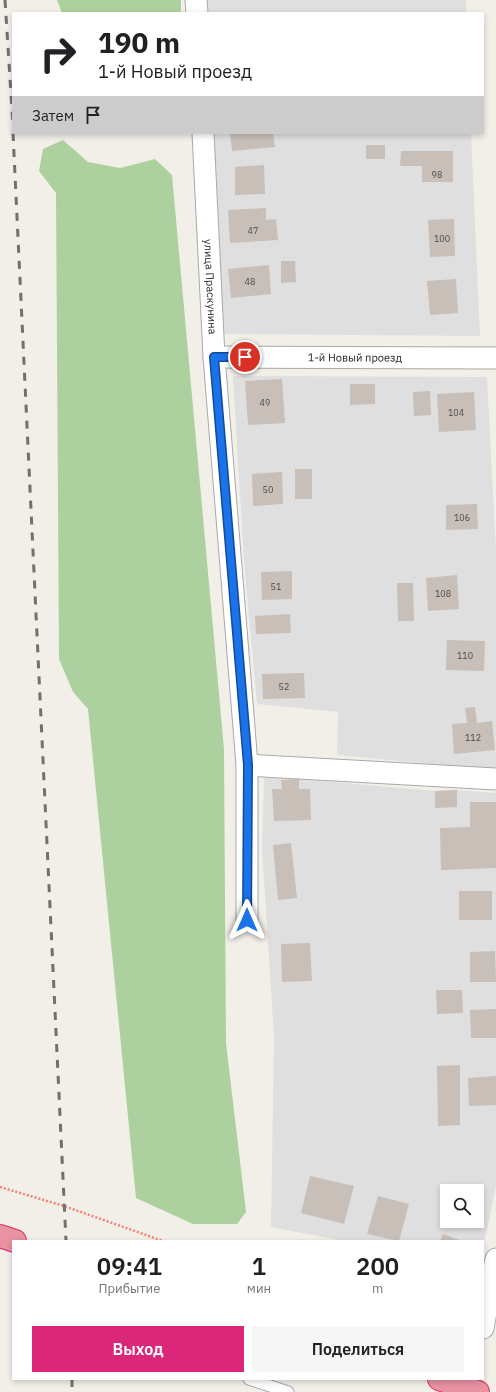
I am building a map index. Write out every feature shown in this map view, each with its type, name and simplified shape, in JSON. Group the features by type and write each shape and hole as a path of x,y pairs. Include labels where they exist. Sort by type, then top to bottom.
{"highway":[{"path":"0,1236 12,1240"},
{"path":"443,1380 474,1387"}],"street":[{"path":"196,0 197,12"},
{"name":"улица Праскунина","path":"203,134 214,357 248,765 247,920"},
{"name":"1-й Новый проезд","path":"214,357 496,358"},
{"path":"248,765 496,779"},
{"path":"484,1323 496,1259"}],"lane":[{"path":"252,1380 288,1392"}],"path":[{"path":"0,1187 64,1206 160,1240"}],"shaded area":[{"path":"207,0 466,0 466,12 207,12"},
{"path":"212,134 471,134 480,336 221,334"},
{"path":"233,376 487,377 496,552 496,770 337,755 338,712 257,704 244,561"},
{"path":"264,778 299,779 435,791 457,790 496,793 496,1186 484,1244 484,1240 339,1240 271,1227 274,1037 262,849"}],"green space":[{"path":"57,0 181,0 181,12 62,12"},
{"path":"63,140 88,162 120,168 155,159 172,175 224,749 226,1043 246,1212 237,1224 193,1224 136,1198 88,709 73,692 59,659 56,193 39,171 43,149"}],"building":[{"path":"230,134 273,134 275,147 232,151"},
{"path":"366,145 385,145 385,159 366,159"},
{"path":"401,151 453,151 453,182 422,182 422,166 400,166"},
{"path":"264,165 265,194 235,195 235,167"},
{"path":"266,208 266,220 276,219 278,240 230,243 228,210"},
{"path":"454,219 455,256 430,257 428,220"},
{"path":"281,261 295,261 296,282 281,283"},
{"path":"269,265 271,294 231,298 228,269"},
{"path":"456,279 458,313 430,315 427,281"},
{"path":"282,379 285,423 248,425 245,381"},
{"path":"350,384 375,384 375,404 350,405"},
{"path":"430,391 431,415 414,416 413,392"},
{"path":"474,392 476,430 439,432 437,394"},
{"path":"295,469 312,469 312,499 295,499"},
{"path":"282,472 283,504 253,506 252,474"},
{"path":"477,504 478,529 446,530 446,505"},
{"path":"292,571 292,599 262,600 261,572"},
{"path":"457,575 459,609 428,611 426,578"},
{"path":"397,583 413,583 414,621 398,621"},
{"path":"290,614 291,633 256,634 255,616"},
{"path":"447,640 485,641 484,671 446,670"},
{"path":"304,673 305,698 263,699 262,674"},
{"path":"475,707 477,723 492,721 495,750 454,754 452,724 467,723 465,708"},
{"path":"299,779 299,789 310,789 311,820 274,821 272,789 282,789 281,780"},
{"path":"457,790 457,807 435,808 435,791"},
{"path":"470,802 496,802 496,868 441,870 440,828 470,827"},
{"path":"291,843 297,898 278,900 273,845"},
{"path":"459,891 492,891 492,920 459,920"},
{"path":"310,943 312,981 282,982 281,944"},
{"path":"495,951 496,982 470,982 470,952"},
{"path":"436,990 462,990 463,1013 437,1014"},
{"path":"496,1009 496,1038 471,1038 470,1010"},
{"path":"460,1065 460,1125 438,1126 437,1066"},
{"path":"496,1076 496,1105 469,1106 468,1078"},
{"path":"310,1176 354,1186 344,1224 301,1213"},
{"path":"378,1196 409,1204 399,1240 367,1234"},
{"path":"443,1234 459,1240 440,1240"}],"railway":[{"path":"5,0 12,110"},
{"path":"13,134 66,1240"},
{"path":"72,1380 72,1392"}],"route":[{"path":"245,357 214,357 248,765 247,920"}]}
